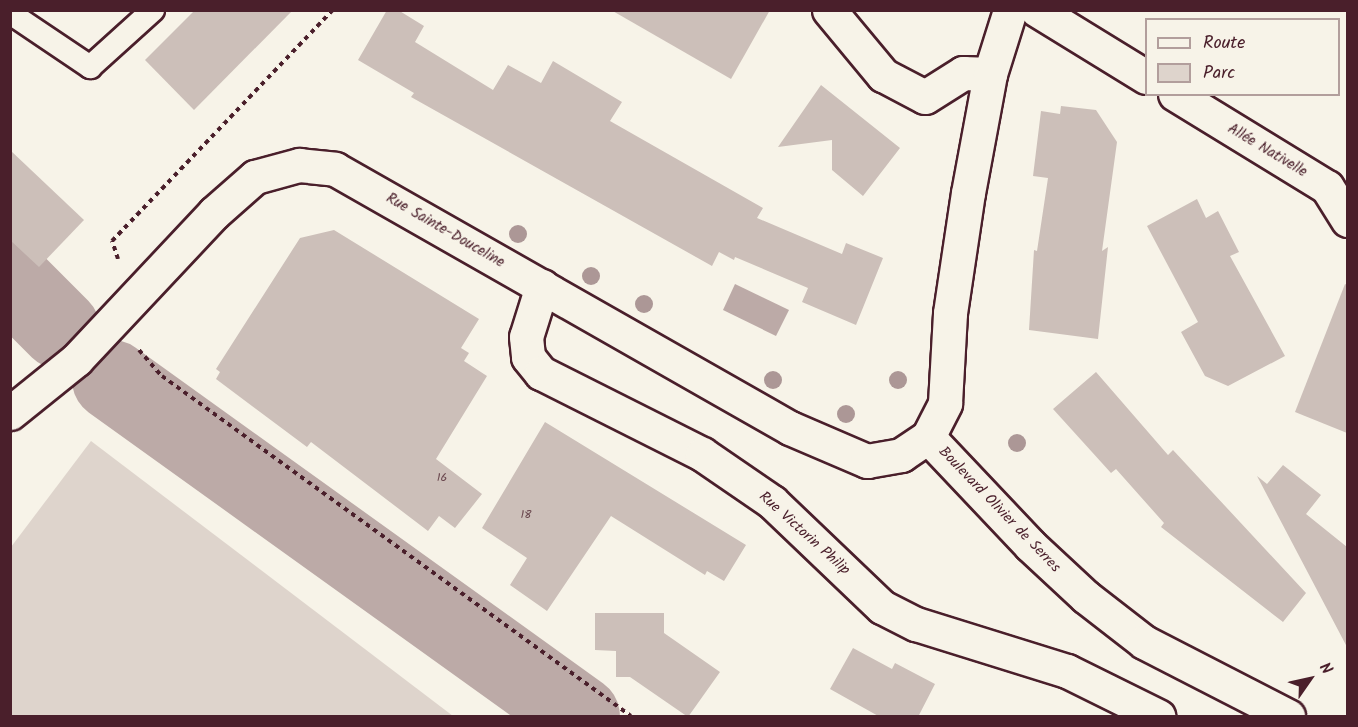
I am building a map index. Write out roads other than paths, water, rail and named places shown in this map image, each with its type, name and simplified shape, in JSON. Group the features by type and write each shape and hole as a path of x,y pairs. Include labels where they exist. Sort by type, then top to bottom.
{"street":[{"path":"828,10 883,75 925,96 963,72 990,74"},
{"name":"Boulevard Olivier de Serres","path":"1010,10 990,74 950,313 945,403 928,437 1030,545 1086,597 1144,642 1288,717"},
{"path":"1037,10 1145,76"},
{"name":"Allée Nativelle","path":"1178,96 1327,187 1347,220"},
{"name":"Rue Sainte-Douceline","path":"10,413 76,360 214,213 255,177 299,165 335,168 790,428 867,461 901,455 928,437"},
{"name":"Rue Victorin Philip","path":"542,286 526,337 528,357 541,373 702,454 762,495 834,558 882,607 916,624 1067,671 1158,717"}],"lane":[{"path":"10,13 90,67 153,10"}],"waterway":[{"path":"10,279 60,329"},
{"path":"112,380 580,716"}]}
